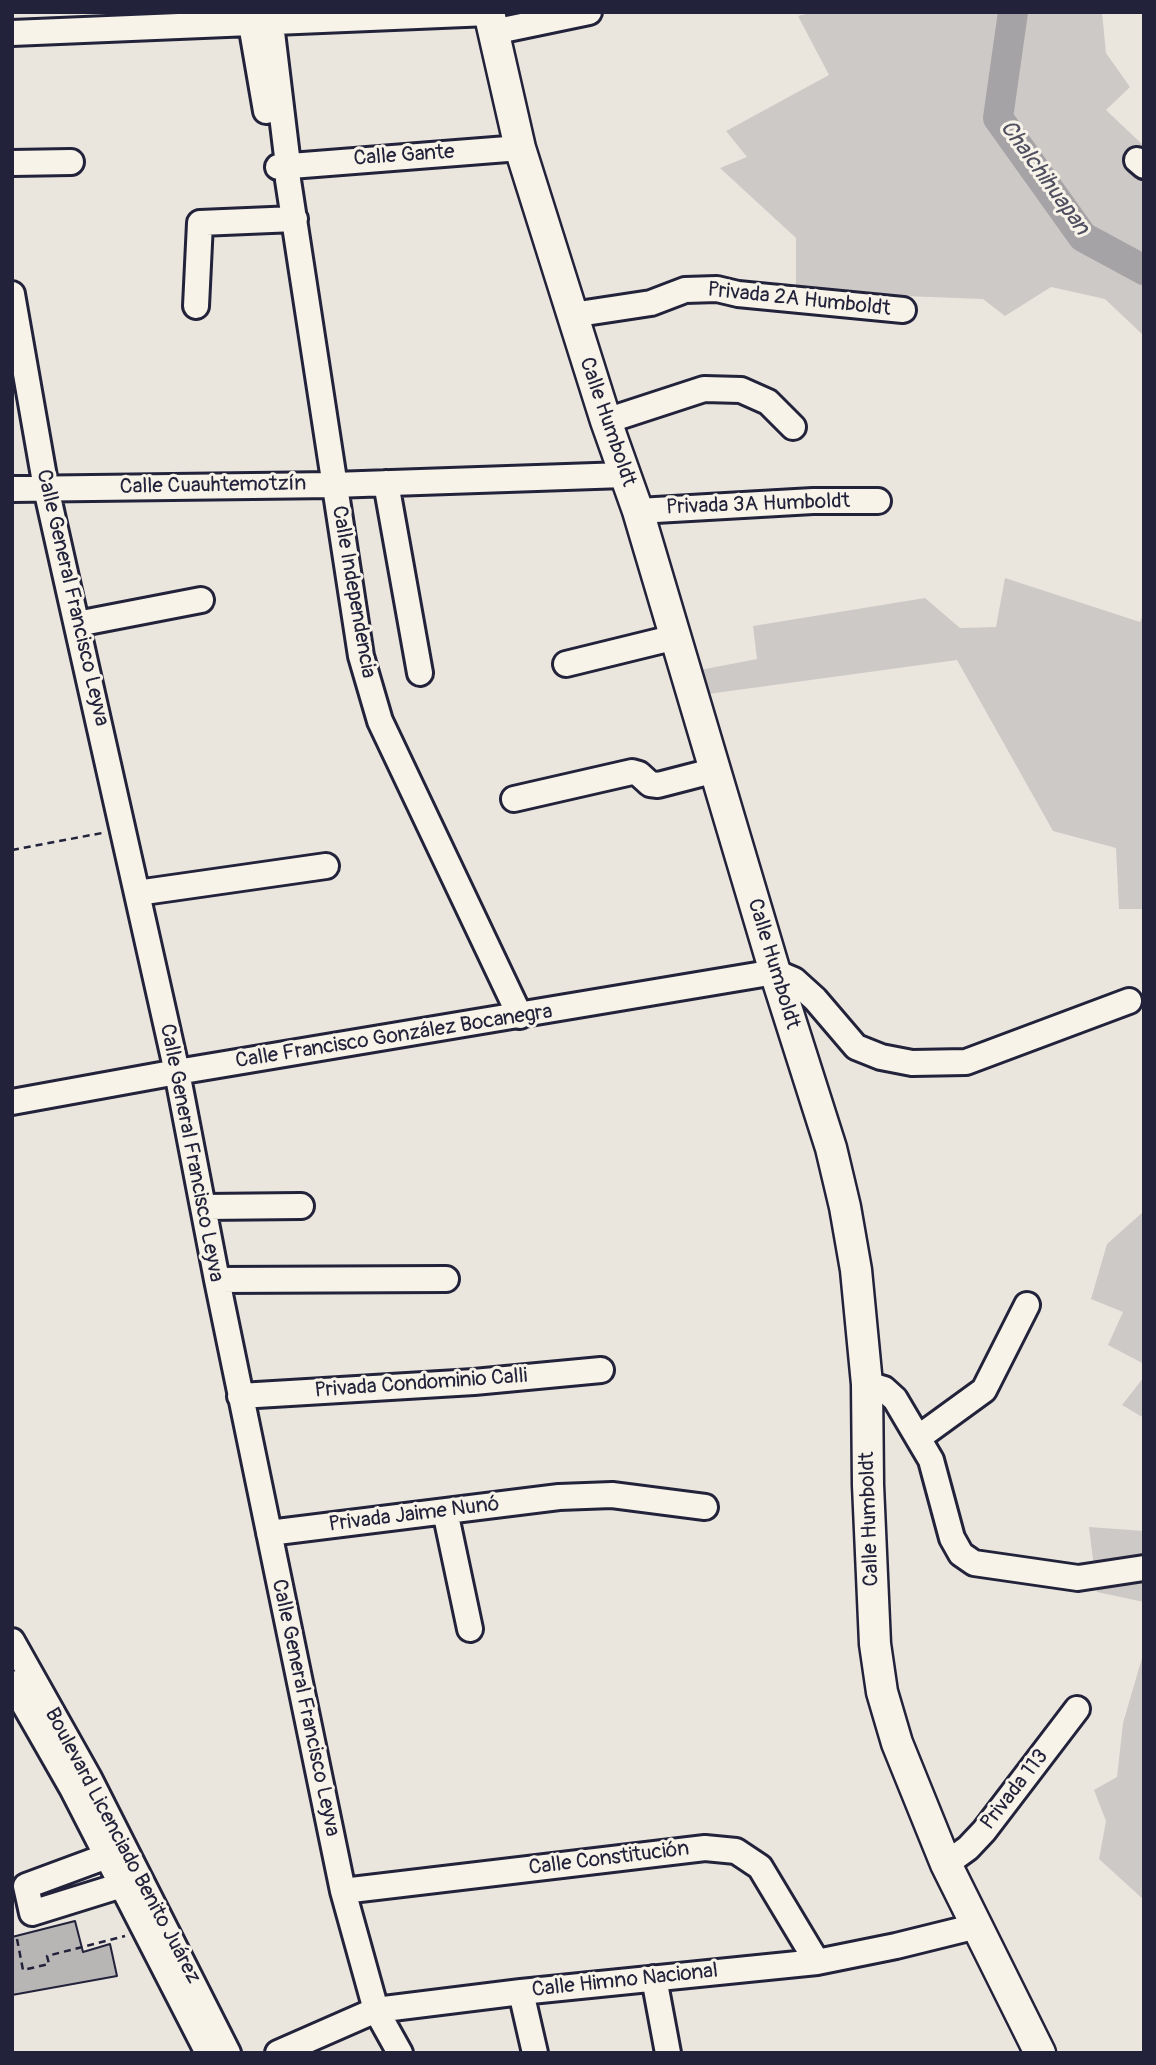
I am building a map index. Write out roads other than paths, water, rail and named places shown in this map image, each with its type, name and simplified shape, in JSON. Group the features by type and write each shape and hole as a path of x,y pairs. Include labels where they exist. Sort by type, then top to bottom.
{"main road":[{"name":"Calle Humboldt","path":"491,19 520,148 606,421 638,511 775,972 831,1148 845,1206 856,1270 867,1384 874,1631 882,1692 897,1743 946,1864 1040,2053"}],"street":[{"path":"12,33 491,19 589,12"},
{"name":"Calle Independencia","path":"261,24 295,219 333,485 361,656 380,721 520,1016"},
{"name":"Calle Gante","path":"285,171 520,148"},
{"path":"12,163 71,162"},
{"path":"196,306 200,223 295,219"},
{"name":"Privada 2A Humboldt","path":"572,315 651,303 685,290 717,289 738,294 903,310"},
{"name":"Calle General Francisco Leyva","path":"12,294 46,488 177,1072 240,1396 343,1891 376,2010 400,2053"},
{"path":"606,421 704,389 741,390 768,402 793,427"},
{"name":"Calle Cuauhtemotzín","path":"12,489 333,485 624,475"},
{"path":"386,483 420,673"},
{"name":"Privada 3A Humboldt","path":"638,511 813,500 878,501"},
{"path":"77,624 201,600"},
{"path":"565,664 676,636"},
{"path":"514,799 632,772 639,774 650,784 658,785 716,770"},
{"path":"137,893 326,866"},
{"path":"775,972 794,980 815,999 856,1047 881,1057 912,1063 967,1062 1129,1001"},
{"name":"Calle Francisco González Bocanegra","path":"12,1102 775,972"},
{"path":"204,1207 301,1206"},
{"path":"217,1280 446,1279"},
{"path":"918,1438 984,1390 1027,1305"},
{"name":"Privada Condominio Calli","path":"240,1396 474,1382 601,1370"},
{"path":"867,1384 884,1389 895,1399 931,1460 951,1538 961,1554 974,1563 1077,1578 1144,1568"},
{"name":"Privada Jaime Nunó","path":"269,1533 559,1497 612,1495 705,1507"},
{"path":"445,1511 470,1629"},
{"name":"Boulevard Licenciado Benito Juárez","path":"12,1641 89,1778 228,2053"},
{"name":"Boulevard Licenciado Benito Juárez","path":"12,1684 72,1788 208,2053"},
{"name":"Privada 113","path":"946,1864 968,1848 984,1831 1077,1709"},
{"name":"Calle Constitución","path":"343,1891 705,1848 736,1851 760,1867 817,1962"},
{"path":"107,1856 26,1886 32,1913 122,1885"},
{"name":"Calle Himno Nacional","path":"278,2053 376,2010 521,1992 817,1962 977,1926"},
{"path":"654,1979 668,2053"},
{"path":"521,1992 535,2053"}],"waterway":[{"name":"Chalchihuapan","path":"1013,12 998,118 1083,237 1144,270"}]}
